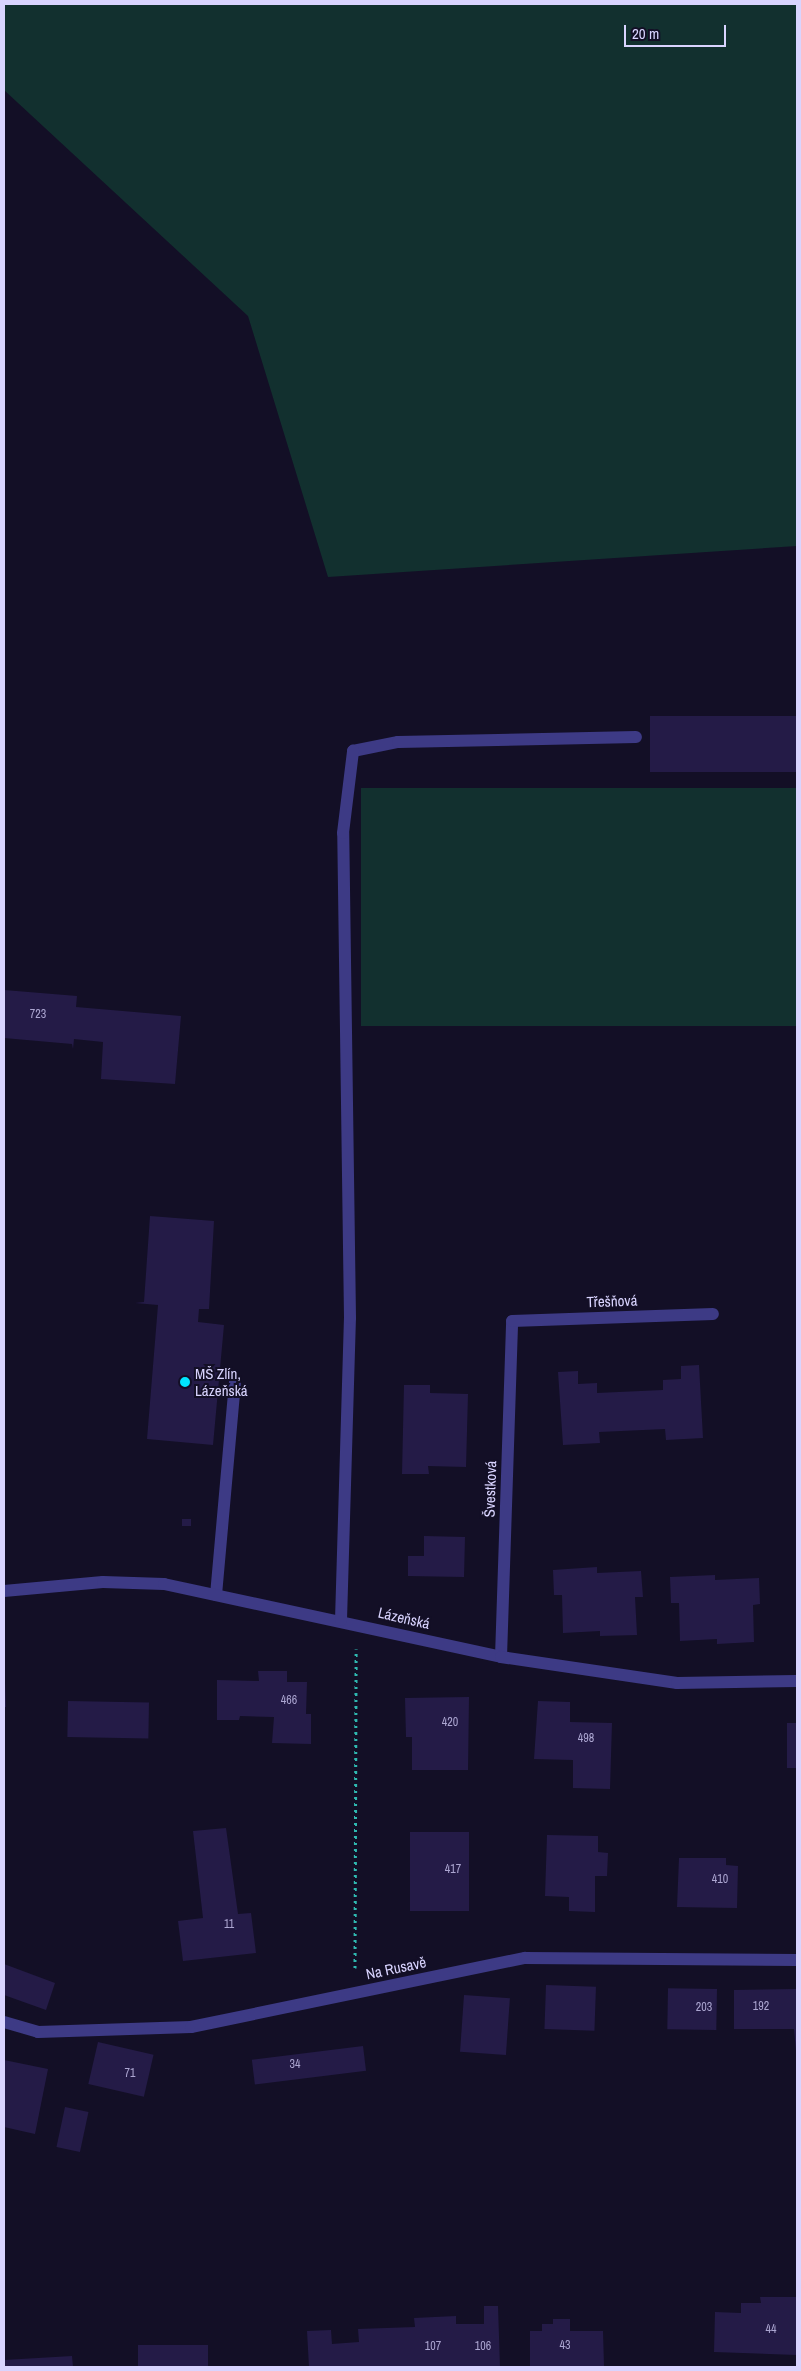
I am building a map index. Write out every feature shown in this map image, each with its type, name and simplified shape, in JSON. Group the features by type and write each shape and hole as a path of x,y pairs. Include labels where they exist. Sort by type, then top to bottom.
{"street":[{"path":"341,1620 350,1318 343,834 353,751 398,742 636,737"},
{"name":"Třešňová","path":"512,1321 713,1314"},
{"name":"Švestková","path":"502,1657 512,1321"},
{"path":"216,1595 235,1382"},
{"name":"Lázeňská","path":"4,1591 134,1582 164,1584 341,1620 502,1657 677,1683 797,1681"},
{"name":"Na Rusavě","path":"4,2022 38,2032 191,2027 525,1958 797,1960"}],"path":[{"path":"355,1993 356,1624"}],"green space":[{"path":"4,4 797,4 797,546 328,577 248,316 4,90"},
{"path":"361,788 797,788 797,1026 361,1026"}],"building":[{"path":"650,716 797,716 797,772 650,772"},
{"path":"4,990 77,996 76,1007 181,1016 175,1084 101,1079 103,1042 74,1039 73,1049 72,1044 4,1038"},
{"name":"MŠ Zlín, Lázeňská","path":"150,1216 214,1221 209,1309 199,1309 198,1322 224,1325 213,1445 147,1439 158,1305 135,1303 144,1302"},
{"path":"699,1365 703,1438 666,1440 665,1429 599,1432 600,1443 563,1445 558,1372 578,1371 578,1384 597,1383 597,1393 663,1390 663,1380 681,1379 681,1366"},
{"path":"404,1385 430,1385 430,1393 468,1394 466,1467 428,1466 429,1474 402,1474"},
{"path":"182,1519 191,1519 191,1526 182,1526"},
{"path":"424,1536 465,1537 464,1577 408,1576 408,1556 424,1556"},
{"path":"597,1567 597,1573 641,1571 643,1597 635,1597 637,1635 600,1636 600,1631 563,1633 562,1595 554,1595 553,1570"},
{"path":"715,1575 715,1580 759,1578 760,1604 753,1605 754,1642 717,1644 717,1639 680,1641 679,1603 671,1603 670,1577"},
{"path":"258,1671 287,1671 287,1682 307,1682 306,1714 311,1714 311,1744 272,1743 274,1717 240,1716 239,1720 217,1720 217,1680 259,1681"},
{"path":"5,1682 6,1707 4,1707"},
{"path":"469,1697 468,1770 412,1770 412,1737 406,1737 405,1698"},
{"path":"68,1701 149,1702 148,1738 67,1737"},
{"path":"538,1701 570,1702 570,1722 612,1723 610,1789 573,1788 573,1760 534,1759"},
{"path":"787,1723 797,1723 797,1768 787,1768"},
{"path":"226,1828 238,1914 251,1913 256,1953 183,1961 178,1921 203,1918 193,1831"},
{"path":"410,1832 469,1832 469,1911 410,1911"},
{"path":"547,1835 598,1836 598,1852 608,1853 607,1876 595,1876 595,1912 569,1911 569,1897 545,1896"},
{"path":"679,1858 726,1858 726,1865 738,1866 737,1908 677,1907"},
{"path":"4,1964 55,1983 46,2010 4,1995"},
{"path":"546,1985 596,1987 594,2031 544,2029"},
{"path":"668,1988 717,1989 716,2030 667,2029"},
{"path":"796,1989 797,2062 794,2029 734,2029 734,1990"},
{"path":"464,1995 510,1998 506,2055 460,2052"},
{"path":"98,2042 154,2055 144,2097 88,2084"},
{"path":"363,2046 366,2071 255,2084 252,2060"},
{"path":"4,2060 48,2069 35,2134 4,2127"},
{"path":"65,2107 88,2112 80,2152 56,2147"},
{"path":"760,2297 797,2297 797,2355 714,2352 715,2312 741,2313 741,2303 761,2303"},
{"path":"484,2306 498,2306 500,2367 309,2367 307,2331 331,2330 332,2344 359,2342 358,2329 415,2327 414,2318 456,2316 456,2324 484,2324"},
{"path":"553,2319 570,2319 570,2331 603,2331 604,2366 530,2366 530,2331 542,2331 542,2324 553,2324"},
{"path":"138,2345 208,2345 208,2367 138,2367"},
{"path":"72,2356 73,2367 4,2367 4,2360"}],"place":[{"name":"MŠ Zlín, Lázeňská","path":"185,1382"}]}
